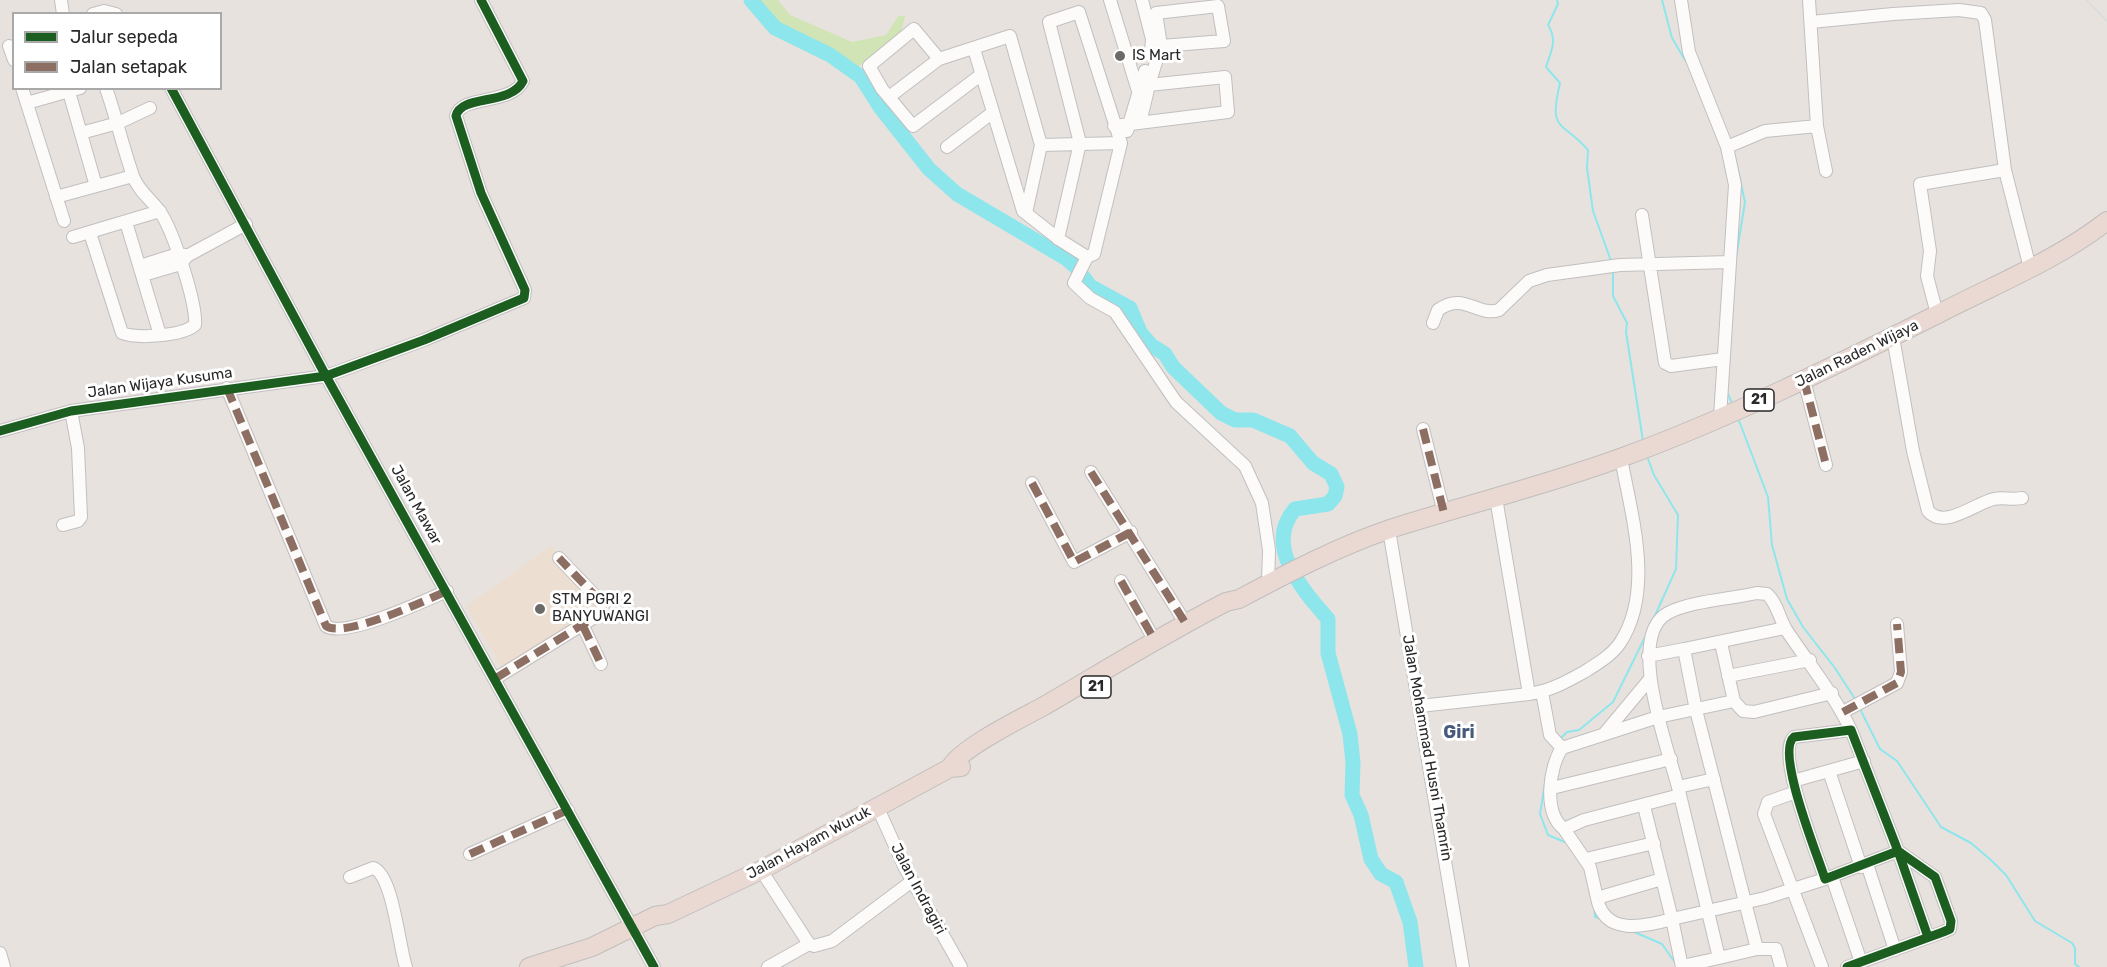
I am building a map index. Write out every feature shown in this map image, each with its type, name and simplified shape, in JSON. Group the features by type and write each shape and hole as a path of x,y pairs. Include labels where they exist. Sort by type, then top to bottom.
{"highway":[{"name":"Jalan Raden Wijaya","path":"1389,530 1621,458 1720,417 1804,380 2030,268 2087,237 2107,221"},
{"name":"Jalan Hayam Wuruk","path":"950,768 954,760 986,739 1226,602 1239,599 1309,562 1389,530"},
{"name":"Jalan Hayam Wuruk","path":"635,931 658,915 668,914 760,870 950,768 960,767 975,759 1231,608 1239,599"},
{"name":"21","path":"561,967 599,955 618,945 635,931"},
{"name":"21","path":"534,966 635,931"}],"street":[{"name":"Jalan Wijaya Kusuma","path":"0,431 70,411 326,376 424,340 524,298 525,290 481,192 456,116 460,108 503,97 520,86 523,81 481,0"},
{"path":"1110,0 1144,89"},
{"path":"1142,0 1156,47"},
{"path":"1681,0 1689,52 1728,147 1736,184 1720,417"},
{"path":"1809,0 1817,126 1826,171"},
{"path":"1156,47 1224,41 1218,6 1156,13 1156,47 1134,124 1121,143 1094,254 1082,266 1074,283 1090,298 1115,312 1176,402 1245,466 1262,503 1273,581"},
{"path":"1811,22 1959,10 1981,13 1984,20 2005,170 2030,268"},
{"path":"1058,239 1080,143 1048,22 1079,12 1121,143"},
{"path":"939,58 914,29 869,65 888,97 913,126 982,74"},
{"path":"888,97 939,58 1010,36 1041,146 1026,213"},
{"path":"974,49 992,113 1026,213 1058,239 1082,266"},
{"path":"1114,126 1228,112 1225,77 1144,89"},
{"path":"23,90 64,221"},
{"path":"27,103 74,90 81,133 96,186"},
{"path":"90,233 120,330 126,335 160,335 185,331 195,325 182,258 160,211 141,192 133,176 107,90"},
{"name":"Jalan Mawar","path":"172,90 326,376 496,678 654,967"},
{"path":"81,133 118,123 150,108"},
{"path":"947,147 992,113"},
{"path":"1728,147 1765,130 1817,126"},
{"path":"1041,146 1121,143"},
{"path":"1937,314 1927,276 1930,251 1920,184 2005,170"},
{"path":"56,197 133,176"},
{"path":"73,237 160,211"},
{"path":"1642,215 1665,363 1671,366 1723,359"},
{"path":"126,222 160,335"},
{"path":"141,271 182,258 246,224"},
{"path":"1433,323 1438,310 1451,303 1464,302 1497,311 1531,279 1620,265 1730,262"},
{"path":"1893,337 1914,451 1928,511 1936,516 1950,517 1987,501 2022,498"},
{"path":"1804,380 1826,465"},
{"path":"227,388 326,626 334,629 356,626 447,591"},
{"path":"63,525 81,518 79,455 70,411"},
{"path":"1423,429 1444,513"},
{"path":"1420,706 1536,693 1555,688 1592,667 1612,652 1626,632 1638,575 1632,520 1621,458"},
{"path":"1091,472 1131,532 1186,624"},
{"path":"1032,483 1074,561 1131,532"},
{"path":"1496,498 1536,693 1557,744 1552,772 1553,815 1586,859 1605,917 1619,925 1644,926 1794,890 1898,851"},
{"name":"Jalan Mohammad Husni Thamrin","path":"1389,530 1463,967"},
{"path":"496,678 601,614 603,608 560,558"},
{"path":"1121,581 1155,641"},
{"path":"1719,958 1671,759 1649,680 1648,656 1658,621 1667,613 1682,608 1765,593 1773,600 1785,628 1810,660 1843,712 1898,851 1928,937"},
{"path":"1843,712 1898,683 1901,672 1897,624"},
{"path":"583,626 601,664"},
{"path":"1648,656 1721,643 1785,628"},
{"path":"1721,643 1734,701 1740,709 1748,713 1832,693"},
{"path":"1684,649 1696,710 1747,902 1757,949"},
{"path":"1728,676 1810,660"},
{"path":"1604,734 1649,680"},
{"path":"1557,744 1604,734 1658,717 1734,701"},
{"path":"1851,730 1799,736 1790,740 1788,751 1795,786 1861,962"},
{"path":"1552,788 1671,759"},
{"path":"1822,967 1764,809 1773,799 1795,786 1829,771 1864,761"},
{"path":"1829,771 1895,950"},
{"path":"1564,829 1584,820 1644,806 1714,779"},
{"name":"Jalan Indragiri","path":"877,806 895,848 955,965"},
{"path":"1644,806 1682,966 1757,949 1776,949 1781,967"},
{"path":"470,854 568,810"},
{"path":"1586,859 1654,843"},
{"path":"1847,967 1950,928 1951,921 1938,881 1930,871 1898,851"},
{"path":"350,877 373,868 382,875 395,914 399,943 406,967"},
{"path":"760,870 816,945"},
{"path":"1597,898 1662,879"},
{"path":"768,967 816,945 912,881"},
{"path":"0,953 4,967"}],"shaded area":[{"name":"STM PGRI 2 BANYUWANGI","path":"551,546 615,611 505,674 466,606"}],"green space":[{"path":"751,0 778,0 790,15 852,42 886,35 898,16 905,16 901,33 853,71 772,23"}],"waterway":[{"path":"751,0 775,28 830,55 861,77 880,107 929,169 957,194 1067,259 1090,286 1130,308 1140,332 1151,345 1165,354 1173,367 1221,413 1235,420 1253,420 1290,436 1313,463 1331,474 1337,487 1335,496 1328,504 1295,509 1286,523 1283,538 1285,552 1298,581 1328,619 1328,653 1350,734 1353,763 1352,795 1361,815 1371,859 1381,874 1396,882 1410,922 1416,967"},
{"path":"1557,0 1558,4 1548,25 1553,41 1546,67 1560,83 1556,110 1560,124 1588,150 1587,168 1593,211 1611,261"},
{"path":"1662,0 1672,38 1685,60"},
{"path":"1736,161 1745,202 1736,258"},
{"path":"1613,270 1613,296 1627,323 1626,332 1643,441"},
{"path":"1727,392 1732,403"},
{"path":"1738,418 1768,497 1772,545 1787,599 1803,627 1835,668 1855,699"},
{"path":"1647,456 1654,475 1678,515 1676,569 1653,620"},
{"path":"1561,738 1567,732 1579,730 1613,702 1648,631"},
{"path":"1861,711 1880,749 1897,761 1941,827 1971,843 2006,875 2035,921 2072,943 2075,948 2075,964 2079,967"},
{"path":"1546,777 1540,814 1548,835 1567,843"},
{"path":"1594,906 1595,917 1602,919"},
{"path":"1632,931 1662,944 1676,964"}],"railway":[{"path":"2086,0 2107,21"}],"marked path":[{"path":"1804,380 1826,465"},
{"path":"227,388 326,626 336,629 367,623 447,591"},
{"path":"1423,429 1444,513"},
{"path":"1091,472 1186,624"},
{"path":"1032,483 1074,562 1131,532"},
{"path":"496,678 603,612 602,603 559,558"},
{"path":"1121,581 1155,641"},
{"path":"1843,712 1897,683 1901,672 1897,624"},
{"path":"583,626 601,664"},
{"path":"470,854 568,810"}],"cycle path":[{"path":"0,431 71,411 326,376 424,340 524,298 525,290 481,193 456,116 460,109 467,105 508,94 517,89 523,81 481,0"},
{"path":"172,90 326,376 654,967"},
{"path":"1847,967 1950,929 1951,921 1935,877 1898,851 1851,730 1794,737 1790,746 1794,782 1825,879 1898,851 1928,937"}],"place":[{"name":"IS Mart","path":"1120,56"},
{"name":"STM PGRI 2 BANYUWANGI","path":"540,609"}],"district":[{"name":"Giri","path":"1459,733"}]}
